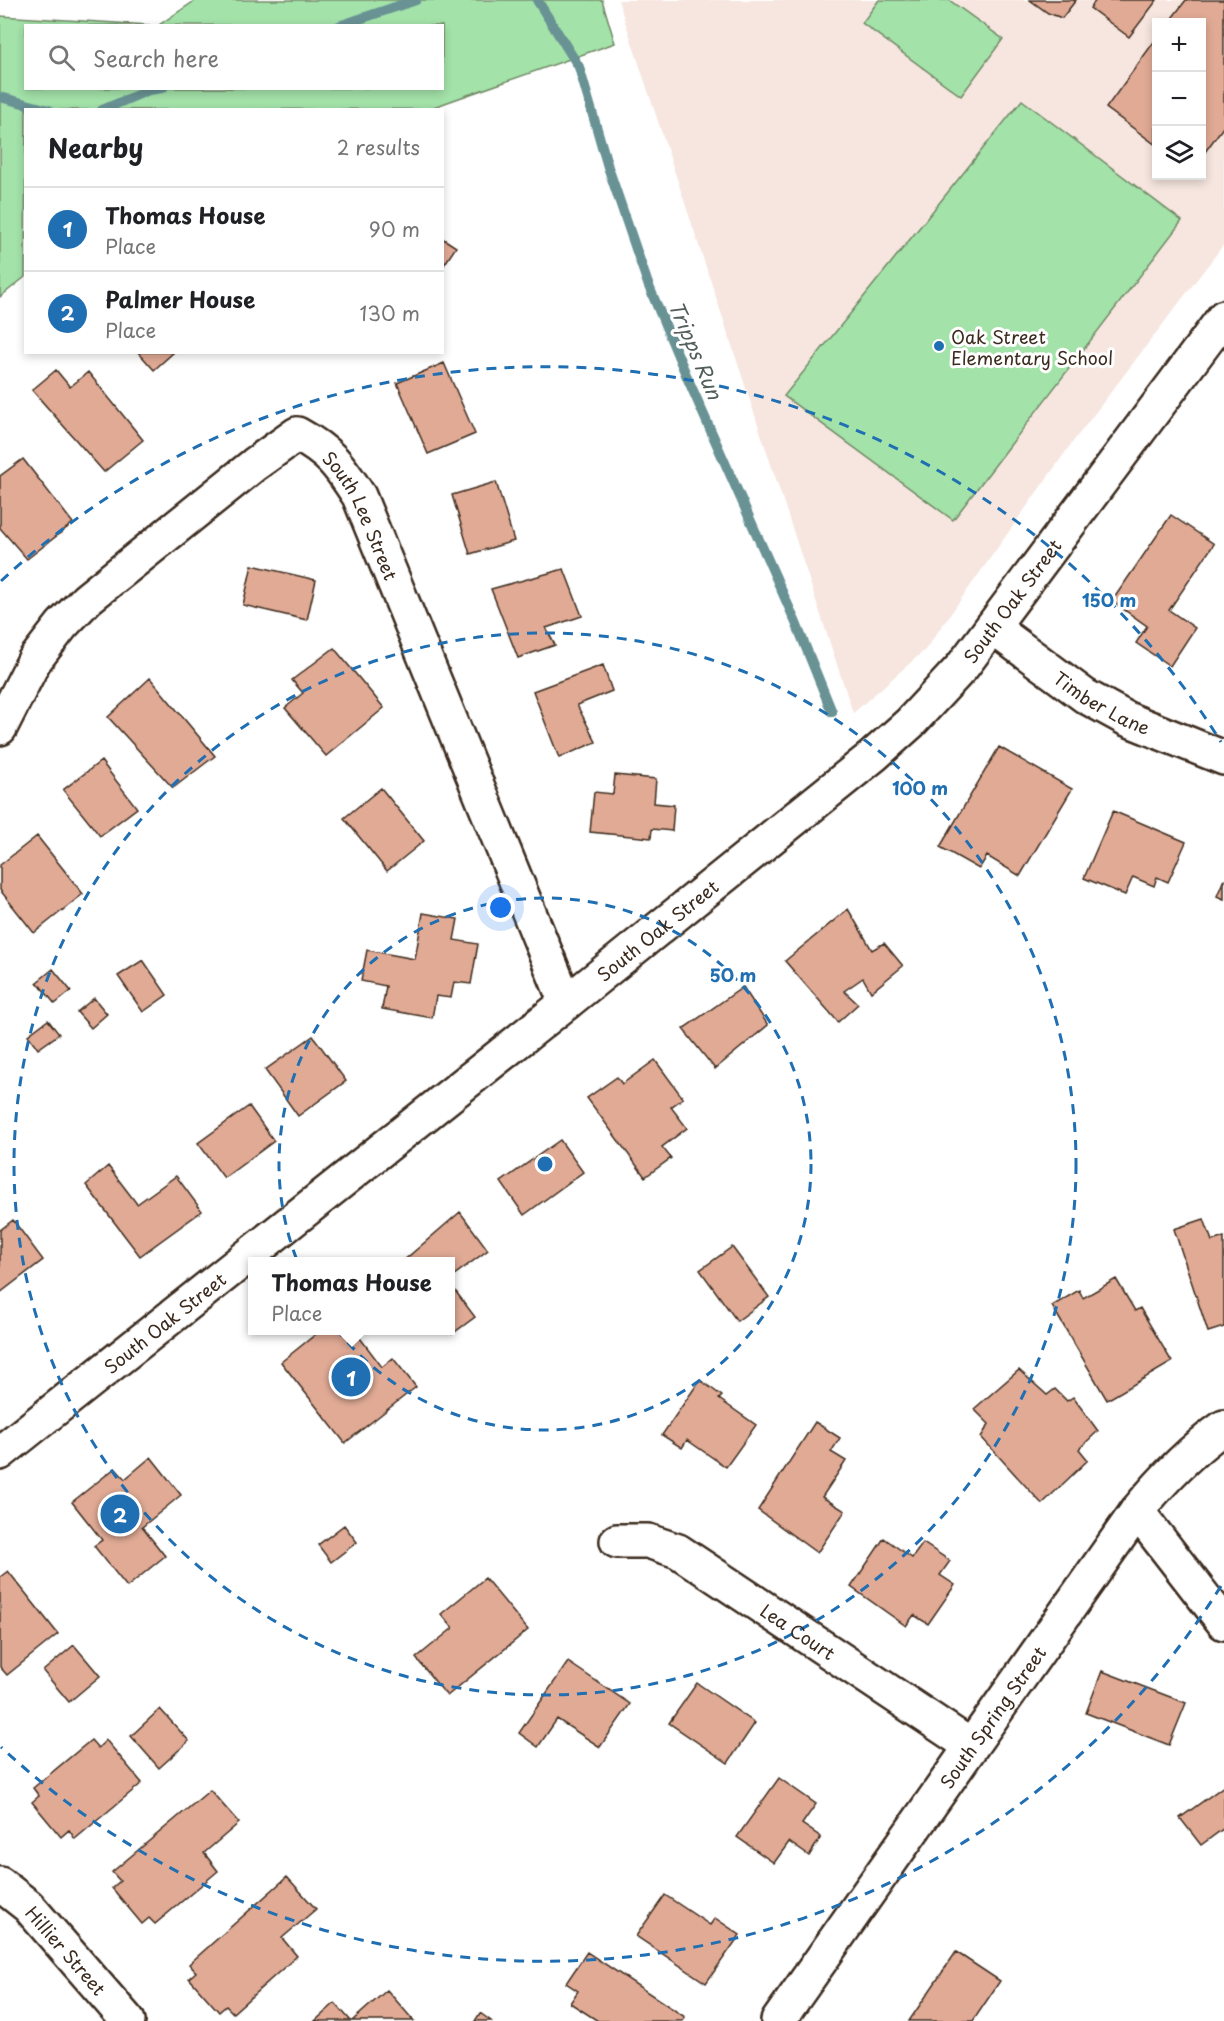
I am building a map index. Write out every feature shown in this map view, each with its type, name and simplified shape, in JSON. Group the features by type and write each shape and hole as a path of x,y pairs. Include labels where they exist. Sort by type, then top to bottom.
{"street":[{"name":"South Oak Street","path":"0,1453 566,1003 873,756 910,723 940,692 992,627 1224,317"},
{"name":"South Lee Street","path":"0,728 34,661 62,625 87,599 255,464 297,434 320,447 340,467 359,496 566,1003"},
{"name":"Timber Lane","path":"992,627 1085,696 1127,719 1224,758"},
{"name":"South Spring Street","path":"778,2021 1137,1511 1183,1460 1224,1427"},
{"path":"1137,1511 1224,1623"},
{"name":"Lea Court","path":"617,1541 648,1541 678,1551 971,1746"},
{"name":"Hillier Street","path":"0,1884 28,1906 128,2021"}],"shaded area":[{"name":"Oak Street Elementary School","path":"618,0 1224,0 1224,244 1069,447 925,650 853,713"}],"green space":[{"path":"196,0 602,0 615,43 431,108 24,108 24,278 0,297 0,16 133,24 24,24 24,90 444,90 444,24 160,24"},
{"path":"879,0 949,0 1003,39 961,96 862,23"},
{"path":"1022,100 1182,221 953,520 784,396"}],"building":[{"path":"1030,0 1076,0 1062,18 1048,13"},
{"path":"1096,0 1157,0 1129,37 1090,8"},
{"path":"1186,0 1224,0 1224,126 1206,151 1206,18 1172,18"},
{"path":"1152,45 1152,142 1106,108"},
{"path":"444,239 456,247 444,265"},
{"path":"140,354 172,354 154,370"},
{"path":"444,363 475,434 428,454 397,383"},
{"path":"56,370 70,387 88,372 143,440 104,472 32,390"},
{"path":"23,459 73,523 27,559 0,528 0,476"},
{"path":"496,482 514,541 470,554 452,495"},
{"path":"1171,515 1214,544 1169,610 1195,628 1170,666 1136,643 1147,626 1112,601"},
{"path":"252,565 316,580 307,620 243,605"},
{"path":"564,569 582,616 546,628 555,645 518,658 491,589"},
{"path":"334,648 384,708 326,756 285,708 303,693 292,680"},
{"path":"603,665 612,691 577,705 596,742 559,758 533,691"},
{"path":"150,678 215,756 173,788 108,717"},
{"path":"999,747 1072,789 1020,876 987,856 979,869 940,847"},
{"path":"101,761 137,808 100,836 63,790"},
{"path":"615,775 656,779 654,803 674,805 672,831 652,829 651,838 590,832 594,792 613,794"},
{"path":"381,788 424,841 387,871 344,818"},
{"path":"1113,811 1186,842 1168,882 1157,877 1154,886 1133,877 1125,895 1084,878"},
{"path":"37,836 83,894 34,933 0,890 0,865"},
{"path":"1224,879 1224,899 1217,896"},
{"path":"848,909 872,950 884,943 903,966 871,992 863,978 844,991 858,1004 838,1022 785,961"},
{"path":"423,913 458,919 454,940 478,944 471,984 454,982 451,998 436,996 432,1018 382,1009 386,986 361,981 367,950 415,959"},
{"path":"143,960 167,995 143,1012 118,976"},
{"path":"53,969 71,991 55,1004 37,982"},
{"path":"743,987 768,1025 715,1069 683,1029"},
{"path":"94,998 107,1014 91,1028 77,1012"},
{"path":"48,1020 59,1034 38,1049 28,1035"},
{"path":"313,1036 346,1081 298,1116 265,1070"},
{"path":"655,1060 683,1098 671,1107 687,1128 662,1147 671,1158 645,1177 587,1098 617,1077 622,1084"},
{"path":"249,1106 274,1141 224,1178 198,1143"},
{"path":"560,1140 583,1172 524,1215 501,1182"},
{"path":"108,1166 137,1204 176,1176 202,1211 140,1256 86,1185"},
{"path":"460,1212 488,1250 455,1274 455,1257 408,1257"},
{"path":"1204,1219 1212,1241 1224,1237 1224,1327 1208,1332 1174,1229"},
{"path":"13,1220 43,1260 0,1293 0,1230"},
{"path":"732,1247 769,1297 737,1321 700,1270"},
{"path":"1116,1279 1135,1311 1140,1308 1172,1362 1107,1400 1052,1306 1079,1290 1083,1298"},
{"path":"455,1291 475,1317 455,1332"},
{"path":"315,1335 358,1335 382,1367 393,1358 416,1387 345,1443 281,1362"},
{"path":"1019,1370 1047,1395 1055,1389 1067,1401 1073,1397 1098,1431 1079,1449 1088,1460 1042,1504 981,1437 989,1424 974,1409"},
{"path":"700,1380 722,1396 719,1399 756,1425 726,1467 687,1440 682,1448 662,1435"},
{"path":"815,1422 840,1438 831,1452 846,1461 822,1497 845,1511 817,1553 758,1510"},
{"path":"151,1457 181,1495 142,1527 165,1556 127,1587 94,1546 102,1540 72,1502 115,1468 125,1479"},
{"path":"344,1525 357,1542 331,1562 318,1545"},
{"path":"884,1538 912,1558 923,1543 950,1561 940,1575 955,1585 928,1624 914,1615 906,1626 851,1587"},
{"path":"8,1571 58,1634 7,1675 0,1667 0,1577"},
{"path":"485,1578 528,1630 447,1696 416,1658 453,1628 441,1614"},
{"path":"74,1645 100,1676 69,1702 43,1671"},
{"path":"568,1662 630,1704 600,1747 557,1719 538,1747 519,1733"},
{"path":"1102,1671 1186,1703 1169,1745 1086,1713"},
{"path":"697,1683 755,1723 728,1763 669,1723"},
{"path":"160,1709 189,1741 159,1768 131,1736"},
{"path":"91,1740 98,1748 106,1740 142,1783 75,1839 69,1830 61,1837 32,1802 39,1796 33,1788"},
{"path":"779,1778 816,1804 802,1824 821,1837 809,1856 789,1842 774,1863 737,1837"},
{"path":"1224,1786 1224,1831 1223,1829 1201,1845 1180,1818"},
{"path":"210,1790 239,1823 204,1853 218,1871 155,1924 149,1918 142,1924 112,1888 120,1881 112,1872"},
{"path":"287,1877 316,1909 282,1938 297,1956 233,2013 226,2006 219,2012 189,1978 196,1972 189,1964"},
{"path":"665,1895 710,1925 715,1918 740,1935 706,1983 636,1936"},
{"path":"587,1952 685,2017 683,2021 598,2021 570,2003 578,1991 566,1983"},
{"path":"956,1952 1000,1981 973,2021 909,2021"},
{"path":"387,1990 414,2021 352,2021"},
{"path":"335,2003 351,2021 315,2021"},
{"path":"480,2013 491,2021 475,2021"}],"waterway":[{"path":"345,24 416,0"},
{"name":"Tripps Run","path":"537,0 579,67 608,167 648,284 796,623 832,712"},
{"path":"107,108 149,90"},
{"path":"0,97 41,108"}],"place":[{"name":"Oak Street Elementary School","path":"939,346"},
{"name":"Thomas House","path":"351,1377"},
{"name":"Palmer House","path":"120,1514"}]}
